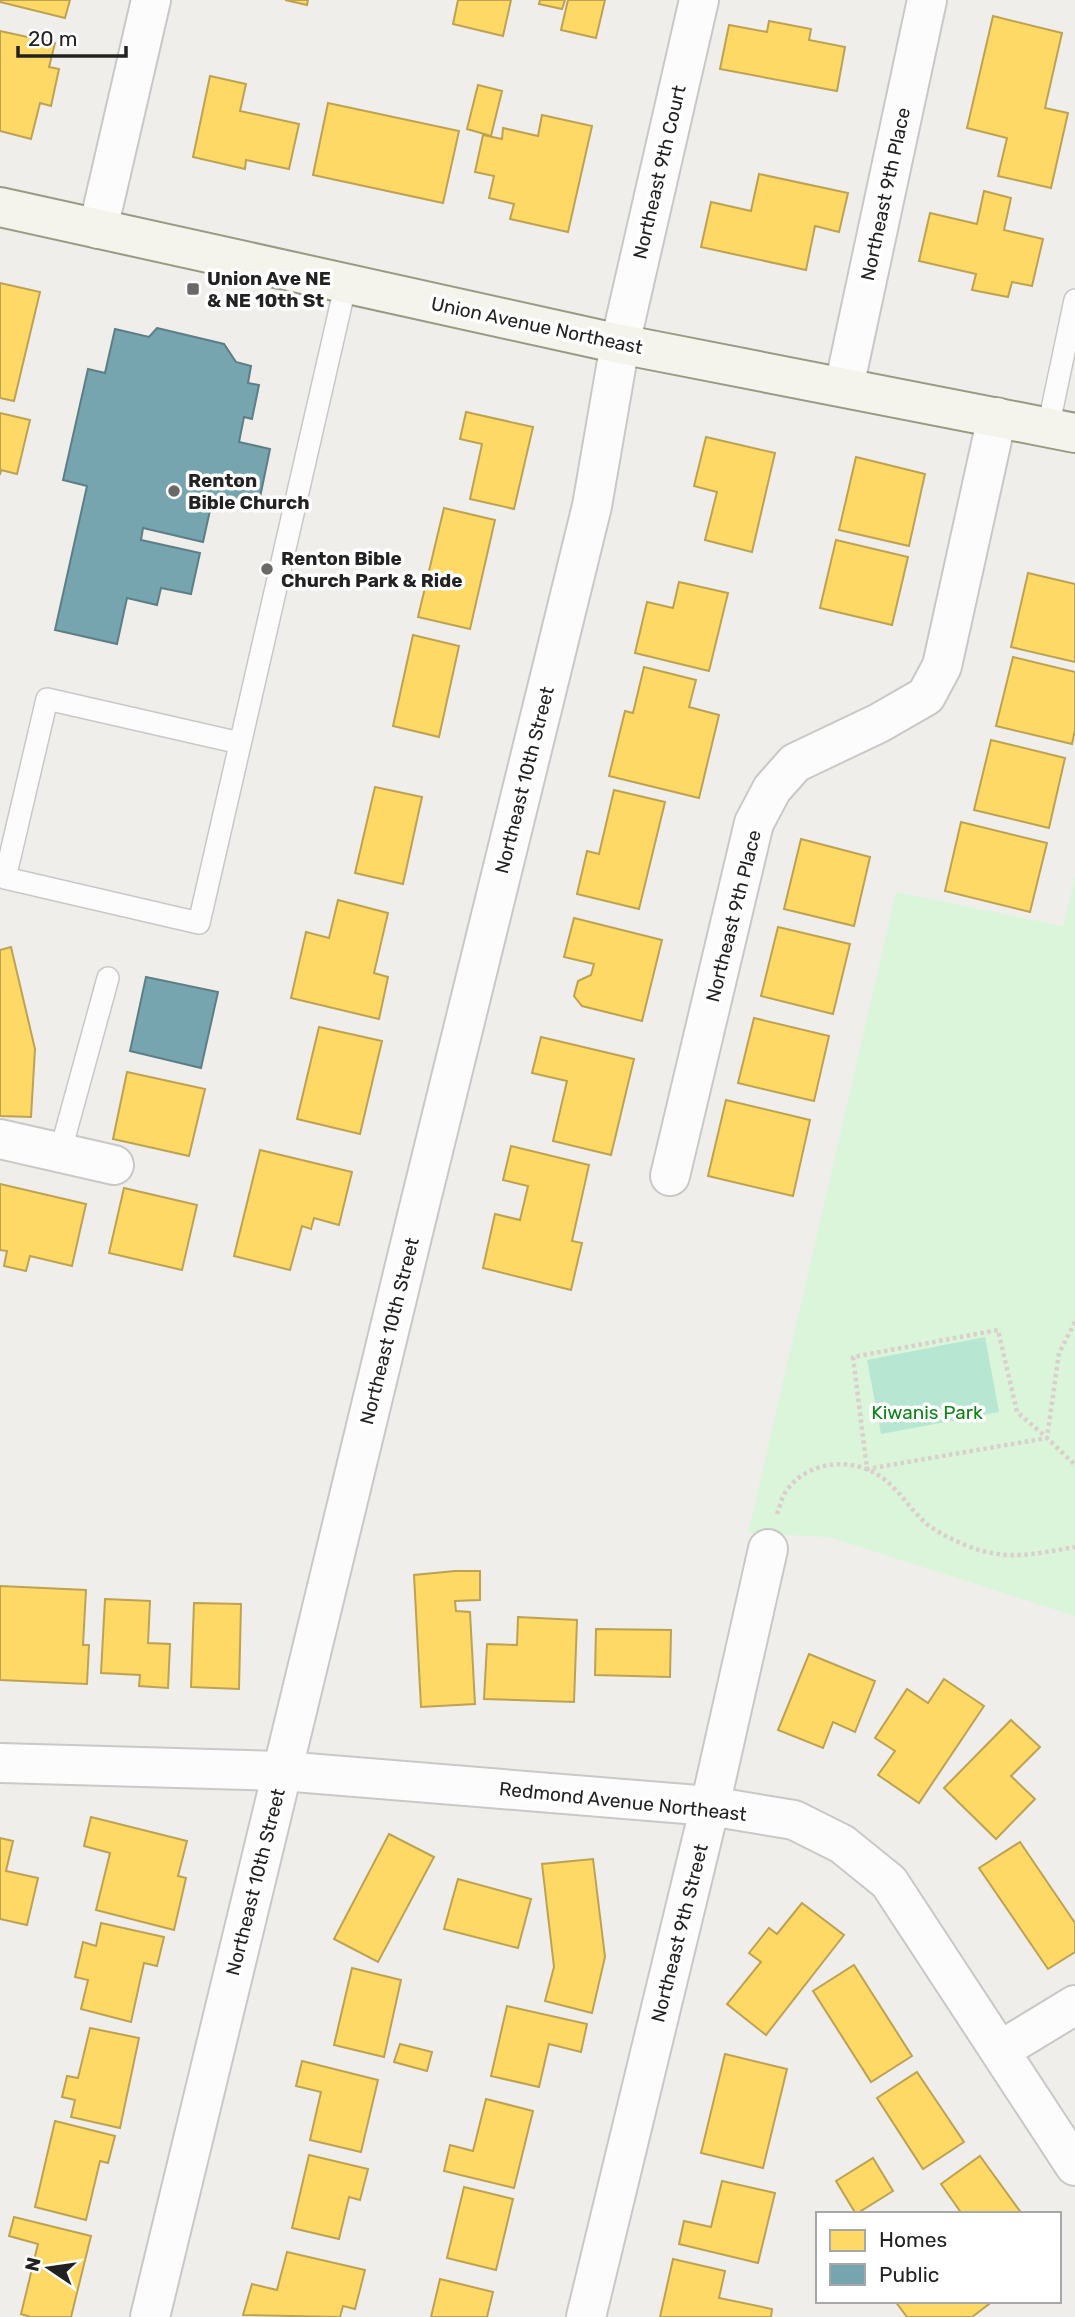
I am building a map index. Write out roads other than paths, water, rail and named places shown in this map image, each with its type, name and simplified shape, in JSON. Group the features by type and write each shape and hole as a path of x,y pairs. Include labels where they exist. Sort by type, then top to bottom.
{"street":[{"path":"98,229 151,0"},
{"name":"Northeast 9th Court","path":"620,344 699,0"},
{"name":"Northeast 9th Place","path":"844,387 927,0"},
{"name":"Union Avenue Northeast","path":"0,207 620,344 1062,430"},
{"name":"Northeast 10th Street","path":"150,2317 592,506 620,344"},
{"name":"Northeast 9th Place","path":"670,1176 754,823 772,789 795,764 879,723 926,696 942,666 997,417"},
{"path":"0,1139 114,1165"},
{"name":"Northeast 9th Street","path":"586,2317 710,1806 768,1549"},
{"name":"Redmond Avenue Northeast","path":"0,1763 282,1771 710,1806 794,1821 842,1844 889,1882 1075,2166"},
{"path":"1001,2050 1075,2005"}],"lane":[{"path":"240,743 47,699 5,878 200,923 346,283"},
{"path":"1062,430 1075,300"},
{"path":"61,1153 108,978"}],"place":[{"name":"Union Ave NE & NE 10th St","path":"193,289"},
{"name":"Renton Bible Church","path":"174,491"},
{"name":"Renton Bible Church Park & Ride","path":"267,569"}],"park label":[{"name":"Kiwanis Park","path":"927,1412"}]}
